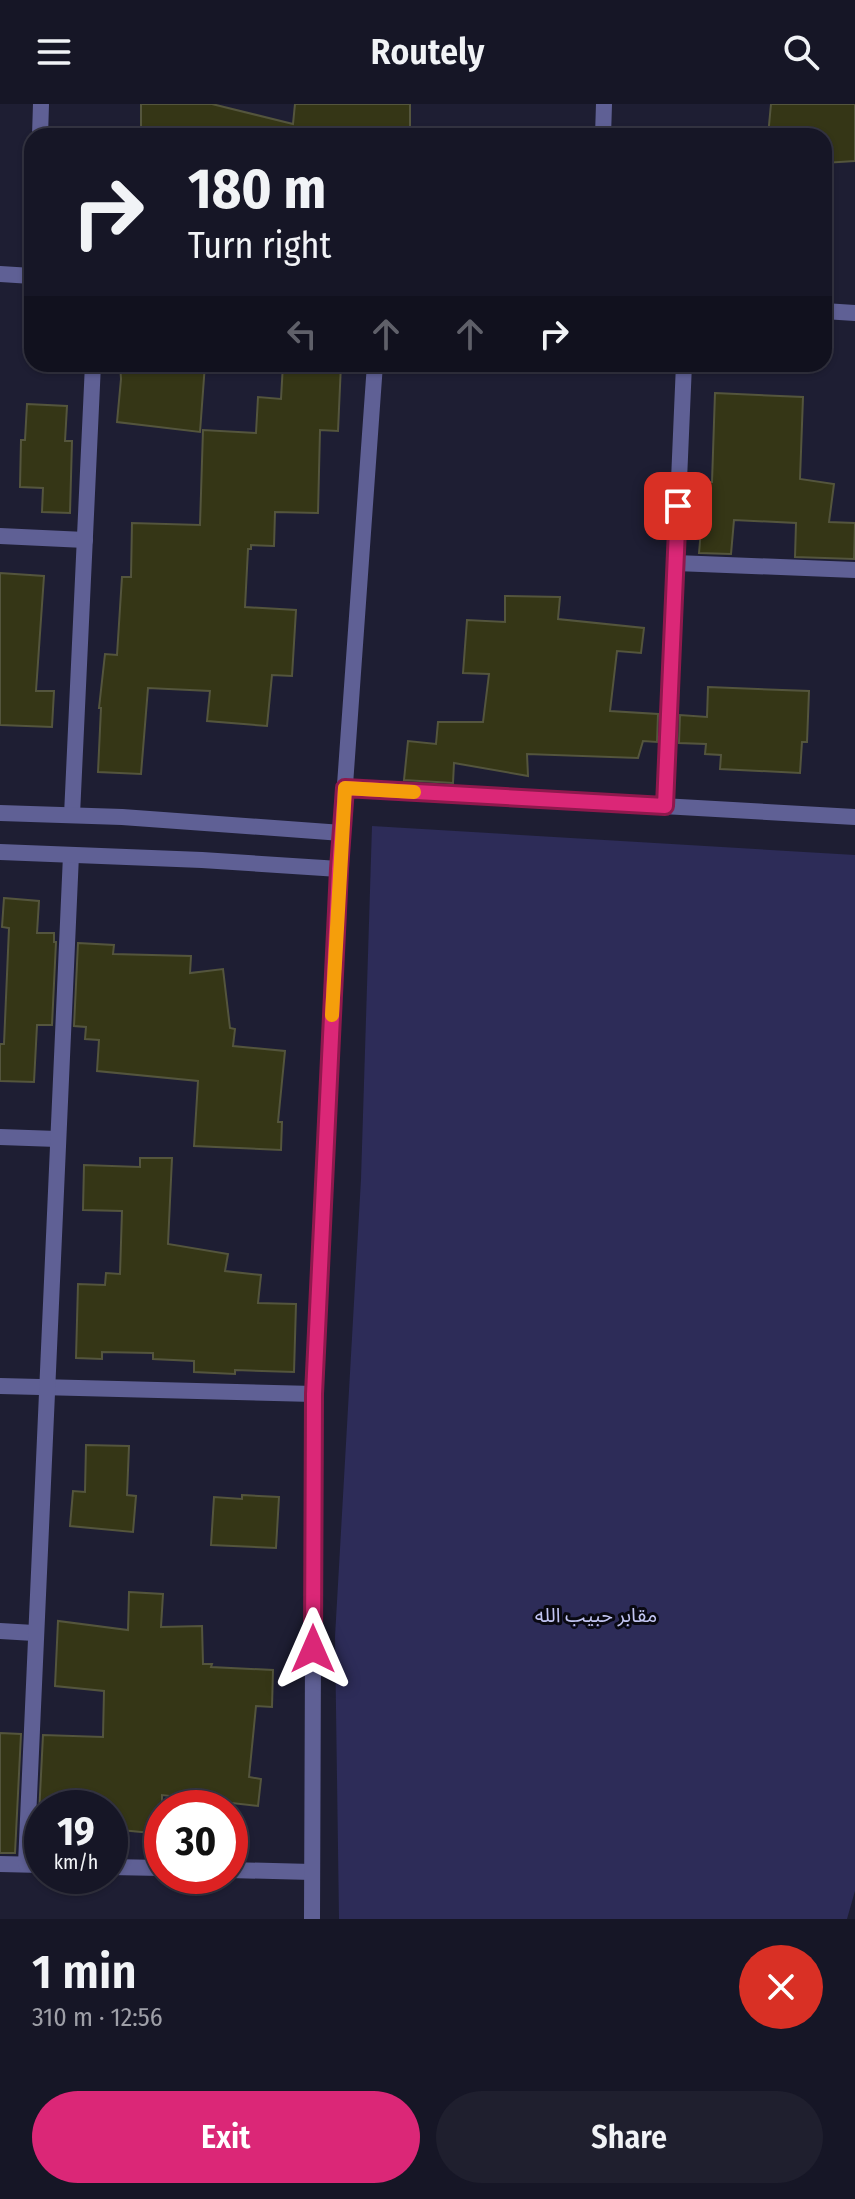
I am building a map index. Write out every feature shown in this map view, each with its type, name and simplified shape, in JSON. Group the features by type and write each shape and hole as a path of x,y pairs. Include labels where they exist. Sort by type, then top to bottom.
{"street":[{"path":"40,128 41,104"},
{"path":"603,128 604,104"},
{"path":"0,274 24,276"},
{"path":"832,312 855,313"},
{"path":"72,815 93,372"},
{"path":"312,1919 314,1394 339,869 374,372"},
{"path":"665,806 684,372"},
{"path":"0,536 85,540"},
{"path":"676,563 855,570"},
{"path":"345,788 855,817"},
{"path":"0,813 342,833"},
{"path":"0,852 339,869"},
{"path":"34,1790 34,1633 71,855"},
{"path":"0,1137 57,1139"},
{"path":"0,1386 314,1394"},
{"path":"0,1631 34,1633"},
{"path":"0,1864 24,1865"},
{"path":"248,1870 312,1872"}],"green space":[{"name":"مقابر حبيب الله","path":"372,826 855,855 855,1891 847,1919 339,1919 335,1637 361,1179"}],"building":[{"path":"141,104 212,104 293,124 295,104 410,104 410,128 141,128"},
{"path":"771,104 855,104 855,161 832,162 832,128 769,128"},
{"path":"121,372 204,372 200,432 117,422"},
{"path":"283,372 341,372 338,431 320,430 318,513 275,512 274,546 251,545 248,549 245,607 296,610 292,676 272,675 267,726 207,721 210,691 148,688 141,774 98,772 99,708 105,654 117,655 122,577 131,577 132,523 200,525 203,430 256,433 258,397 281,399"},
{"path":"715,393 803,397 800,479 834,484 829,522 855,523 854,559 795,557 796,523 734,520 731,554 699,553 701,482 712,482"},
{"path":"27,404 67,406 65,441 72,441 70,513 42,512 43,488 20,487 21,440 25,440"},
{"path":"0,573 44,576 36,691 54,691 52,727 0,725"},
{"path":"505,596 560,597 558,619 644,628 641,653 617,651 610,711 658,714 657,742 643,741 638,758 527,754 528,776 454,763 453,783 404,780 408,741 436,744 438,722 483,722 489,674 463,673 467,620 505,622"},
{"path":"708,687 809,691 807,742 802,742 800,773 720,769 721,755 705,754 706,744 679,743 680,715 707,717"},
{"path":"4,898 39,901 37,933 54,933 56,942 52,1025 37,1025 34,1082 0,1081 9,928 2,927"},
{"path":"78,943 114,945 113,954 191,956 190,973 223,969 230,1028 235,1029 233,1046 285,1051 278,1122 282,1122 281,1150 194,1146 198,1081 97,1071 99,1040 85,1039 86,1027 74,1026"},
{"path":"140,1158 172,1158 168,1244 228,1254 225,1271 261,1275 258,1303 296,1304 294,1372 194,1372 194,1361 153,1359 153,1353 102,1352 102,1359 76,1358 78,1284 105,1285 106,1273 120,1274 122,1211 83,1210 84,1165 140,1167"},
{"path":"86,1445 129,1446 127,1495 136,1496 133,1532 70,1526 73,1491 85,1492"},
{"path":"242,1495 279,1497 276,1548 211,1545 214,1497 242,1499"},
{"path":"129,1592 163,1594 161,1627 202,1626 203,1664 273,1670 272,1707 256,1706 249,1777 261,1779 258,1806 248,1805 248,1790 144,1790 144,1832 128,1831 128,1790 40,1790 43,1735 103,1737 104,1691 55,1686 58,1621 128,1630"},
{"path":"0,1733 21,1734 15,1853 0,1853"}],"slow traffic":[{"path":"332,1015 345,788 414,792"}],"route":[{"path":"313,1649 314,1394 345,788 665,806 678,506"}]}
